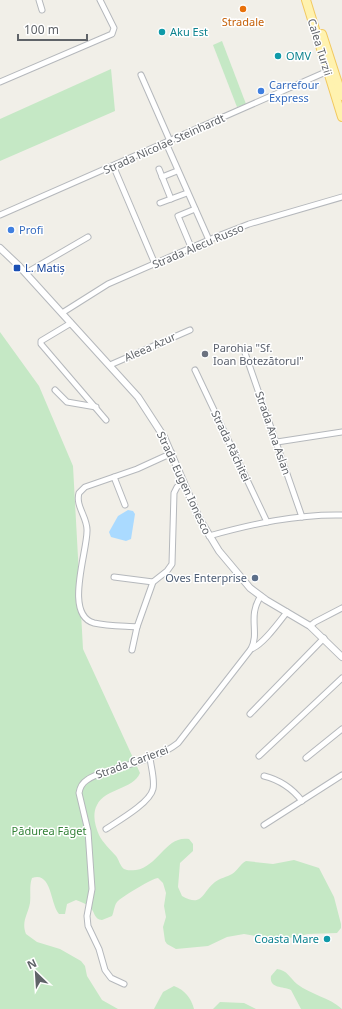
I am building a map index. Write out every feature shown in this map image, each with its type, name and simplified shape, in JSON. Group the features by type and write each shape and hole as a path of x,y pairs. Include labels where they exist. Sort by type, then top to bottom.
{"main road":[{"name":"Calea Turzii","path":"306,0 342,116"},
{"name":"Calea Turzii","path":"311,0 342,96"}],"street":[{"path":"38,0 42,10"},
{"path":"0,82 110,36 114,32 114,28 102,2"},
{"name":"Strada Nicolae Steinhardt","path":"0,215 328,71"},
{"path":"141,74 168,142 177,171 209,240"},
{"path":"158,169 171,199"},
{"path":"116,170 155,264"},
{"path":"162,177 177,171"},
{"path":"160,203 187,193"},
{"name":"Strada Alecu Russo","path":"62,313 108,284 209,240 249,224 342,197"},
{"path":"191,248 178,216 195,209"},
{"path":"26,273 88,237"},
{"name":"Strada Eugen Ionesco","path":"0,248 26,273 138,397 156,423 172,452 209,536 241,577 261,596 310,626 342,657"},
{"path":"71,323 40,342 106,420"},
{"name":"Aleea Azur","path":"110,365 190,330"},
{"name":"Strada Ana Aslan","path":"244,350 302,517"},
{"name":"Strada Răchitei","path":"195,370 267,522"},
{"path":"55,390 67,402 96,407"},
{"path":"276,442 342,432"},
{"path":"137,627 92,622 81,612 78,599 88,530 78,495 85,487 152,463 172,452"},
{"path":"114,477 124,505"},
{"path":"132,650 137,627 153,582 167,571 172,564 174,493 177,487 184,482"},
{"path":"209,536 267,522 324,514 342,515"},
{"path":"114,578 153,582"},
{"name":"Strada Carierei","path":"124,984 111,978 105,970 99,949 88,926 87,916 92,889 88,831 79,793 82,784 93,776 150,758 171,749 178,743 251,649 254,636 254,610 261,596"},
{"path":"310,626 342,608"},
{"path":"251,649 256,648 261,643 287,612"},
{"path":"250,714 324,638"},
{"path":"259,756 342,678"},
{"path":"329,736 342,726"},
{"path":"306,758 342,729"},
{"path":"106,829 135,808 151,794 154,786 150,758"},
{"path":"264,825 342,775"},
{"path":"264,776 283,783 294,792 302,802"}],"green space":[{"path":"222,41 246,104 237,107 213,45"},
{"path":"111,69 115,111 0,161 0,119"},
{"name":"Pădurea Făget","path":"0,332 39,386 73,466 83,649 140,773 131,783 106,795 97,805 95,809 95,820 99,835 126,870 136,870 144,867 151,863 174,842 181,839 189,839 193,844 193,851 180,863 178,887 182,896 194,900 202,897 215,882 232,874 246,861 273,864 294,860 319,868 334,897 341,924 341,928 337,933 308,934 280,940 244,934 227,937 208,946 176,949 167,944 165,941 163,927 166,917 164,906 166,893 163,883 158,878 130,892 117,902 112,916 102,920 96,917 92,910 84,903 76,900 67,904 65,914 59,914 47,884 39,877 32,878 30,887 30,903 24,926 26,934 37,942 60,949 81,961 85,966 87,976 102,1000 118,1009 0,1009"},
{"path":"277,969 286,973 302,988 337,1005 342,1009 301,1009 291,990 272,983 271,976"},
{"path":"174,986 187,995 194,1009 154,1009 163,992"},
{"path":"220,1002 244,1003 256,1009 213,1009"}],"water":[{"path":"128,510 133,511 135,514 131,539 126,541 111,537 109,532 118,516"}],"place":[{"name":"Stradale","path":"243,9"},
{"name":"Aku Est","path":"162,32"},
{"name":"OMV","path":"278,56"},
{"name":"Carrefour Express","path":"261,91"},
{"name":"Profi","path":"11,230"},
{"name":"L. Matiș","path":"17,268"},
{"name":"Parohia \"Sf. Ioan Botezătorul\"","path":"205,354"},
{"name":"Oves Enterprise","path":"255,578"},
{"name":"Coasta Mare","path":"327,939"}]}
